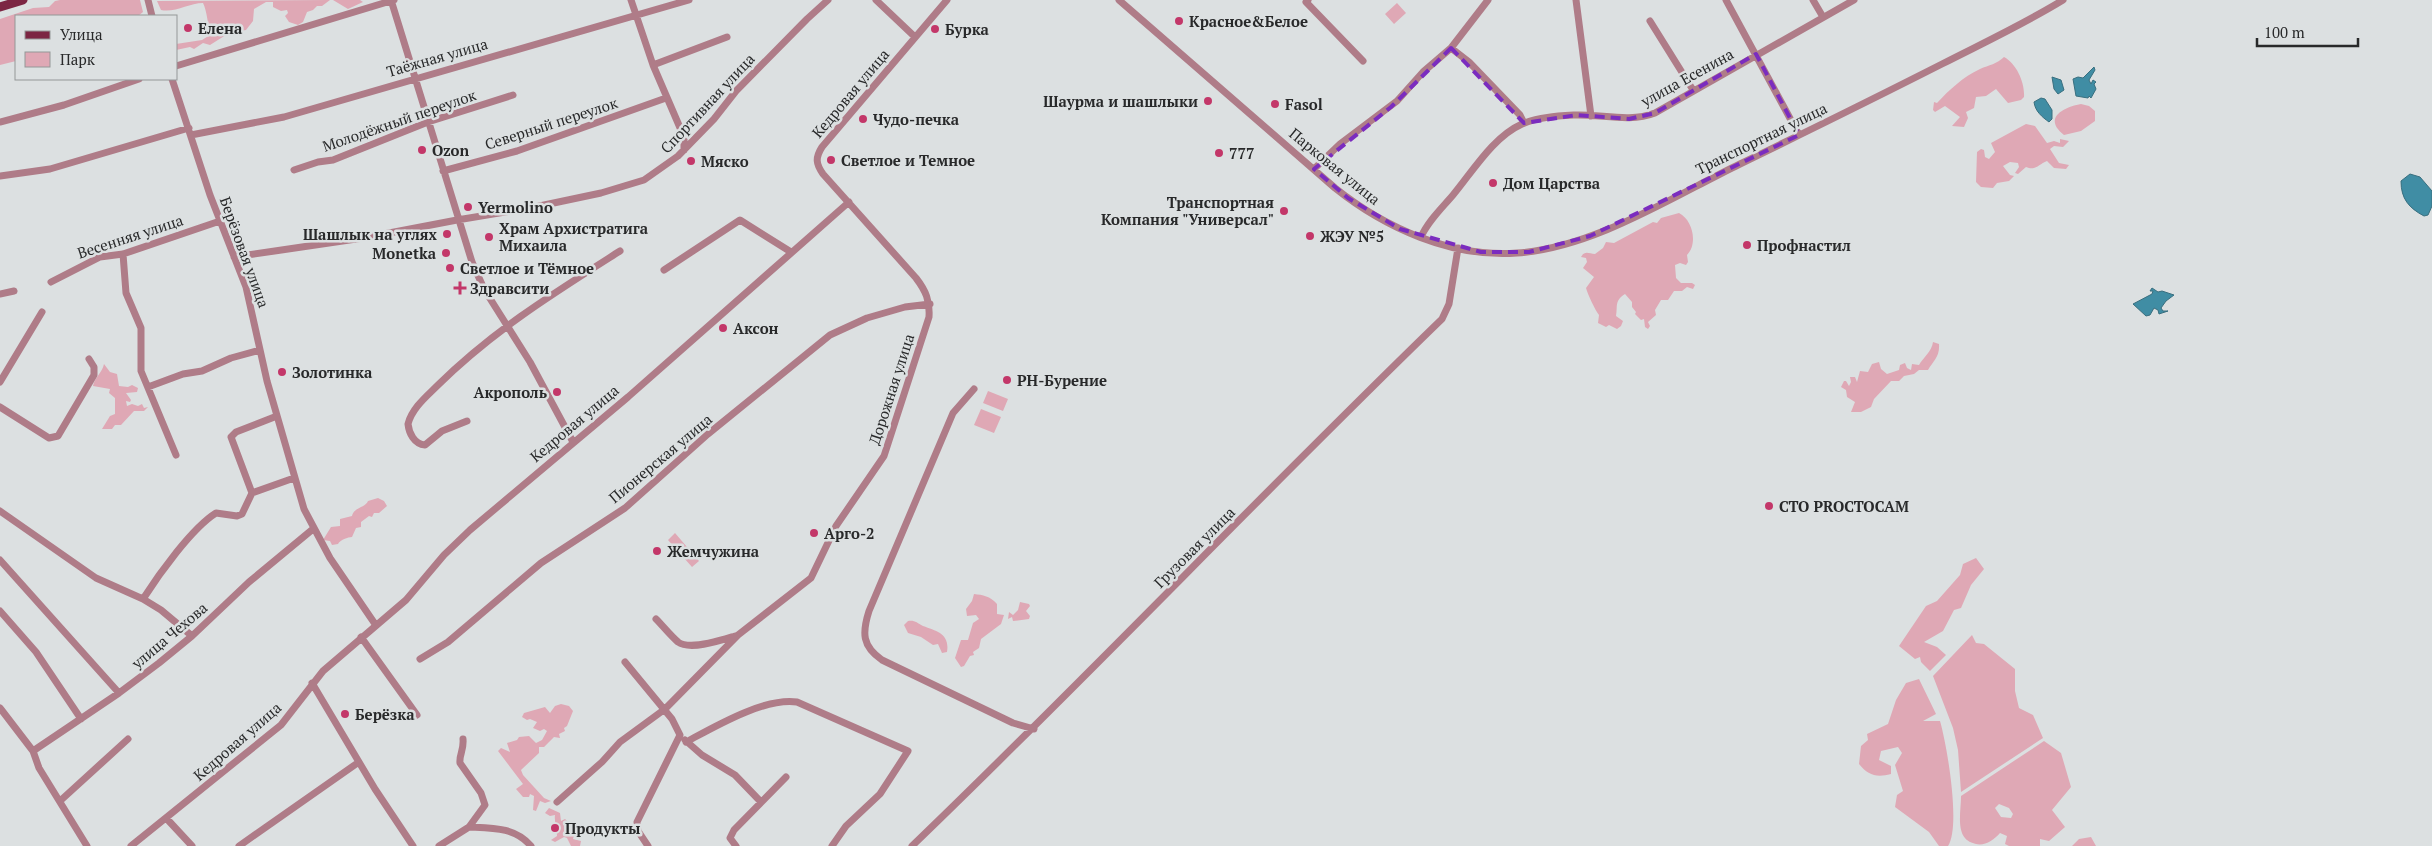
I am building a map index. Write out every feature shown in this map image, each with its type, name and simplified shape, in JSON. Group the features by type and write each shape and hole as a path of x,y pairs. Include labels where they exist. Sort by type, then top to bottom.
{"main road":[{"path":"0,7 23,0"}],"street":[{"path":"148,0 152,15"},
{"path":"178,65 392,0 457,220 477,275 530,362 573,442"},
{"path":"631,0 653,65 684,137 684,150"},
{"name":"Таёжная улица","path":"0,176 50,169 190,131 284,116 689,0"},
{"name":"Спортивная улица","path":"234,257 363,238 530,208 644,180 664,167 684,150 714,120 736,91 828,0"},
{"path":"876,0 914,38"},
{"name":"Кедровая улица","path":"131,846 167,819 280,724 312,683 375,624 406,600 444,555 470,530 849,202 819,169 816,163 818,154 947,0"},
{"name":"Парковая улица","path":"1119,0 1314,169 1367,211 1400,229 1458,248"},
{"path":"1308,0 1306,2 1363,61"},
{"path":"1314,169 1340,144 1391,107 1423,72 1451,48 1488,0"},
{"path":"1576,0 1591,116"},
{"path":"1726,0 1799,135"},
{"path":"1813,0 1823,17"},
{"name":"улица Есенина","path":"1421,237 1429,224 1488,152 1502,137 1524,123 1547,118 1591,116 1642,118 1655,113 1854,0"},
{"name":"Транспортная улица","path":"1458,248 1514,254 1566,244 1606,230 2016,26 2063,0"},
{"path":"1650,21 1693,90"},
{"path":"653,65 727,37"},
{"path":"1451,48 1469,62 1520,115 1524,123"},
{"path":"0,122 64,106 136,80"},
{"name":"Берёзовая улица","path":"172,80 252,310 277,416 304,509 330,558 375,624"},
{"name":"Молодёжный переулок","path":"294,170 361,150 428,122 513,95"},
{"name":"Северный переулок","path":"443,171 517,151 666,98"},
{"path":"849,202 916,278 927,295 930,304"},
{"path":"664,270 740,220 791,252"},
{"name":"Весенняя улица","path":"51,282 100,257 123,254 220,221"},
{"name":"Грузовая улица","path":"912,846 1034,729 1346,412 1442,319 1449,304 1458,248"},
{"path":"467,421 442,431 425,445 418,443 414,439 408,424 413,412 427,396 482,344 506,325 620,251"},
{"path":"123,254 123,280 130,304 141,328 140,360 148,387 176,455"},
{"path":"0,294 14,291"},
{"name":"Дорожная улица","path":"557,802 602,762 620,742 665,709 738,635 811,578 836,526 880,462 889,443 929,317 930,304"},
{"name":"Пионерская улица","path":"420,659 448,642 547,559 625,508 708,434 830,335 849,324 867,318 906,307 930,304"},
{"path":"0,382 42,312"},
{"path":"148,387 260,350"},
{"path":"0,407 49,438 58,436 94,375 94,367 89,359"},
{"path":"974,389 953,413 869,611 864,637 870,650 882,660 1013,723 1034,729"},
{"path":"252,493 231,438 236,432 277,416"},
{"path":"143,599 155,580 203,523 216,512 236,516 242,514 252,493 294,478"},
{"path":"0,511 96,578 143,599 161,610 192,636"},
{"name":"улица Чехова","path":"33,751 119,694 192,636 236,594 314,529"},
{"path":"0,560 119,694"},
{"path":"0,611 36,652 80,719"},
{"path":"656,619 678,642 684,645 719,641 738,635"},
{"path":"361,637 417,714"},
{"path":"625,662 665,709 680,736 702,755 735,775 761,802"},
{"path":"312,683 359,762 413,846"},
{"path":"686,742 747,713 787,700 797,702 908,751 880,794 846,826 832,846"},
{"path":"0,708 33,751 39,768 87,846"},
{"path":"648,846 638,832 637,822 680,736"},
{"path":"60,801 128,739"},
{"path":"439,846 449,844 470,827 485,805 481,793 460,763 464,750 463,739"},
{"path":"239,846 359,762"},
{"path":"736,846 730,838 731,834 786,777"},
{"path":"167,819 192,846"},
{"path":"470,827 514,832 531,846"}],"highlighted area":[{"path":"1451,48 1524,123 1577,115 1629,119 1655,113 1756,54 1799,135 1590,236 1529,252 1481,252 1400,229 1348,198 1314,169 1391,107"}],"green space":[{"path":"140,0 143,12 139,15 15,15 15,61 0,65 0,19 33,8 49,7 55,1"},
{"path":"330,0 322,6 317,6 307,12 303,22 298,25 289,22 285,16 288,13 287,10 281,11 273,7 273,2 266,2 254,9 253,21 246,30 229,33 210,45 203,43 194,49 190,47 178,50 178,44 202,40 210,35 203,3 166,11 161,10 157,1"},
{"path":"333,0 360,0 363,2 348,9"},
{"path":"1397,3 1406,13 1394,24 1385,14"},
{"path":"2004,57 2013,64 2022,80 2024,97 2021,100 2008,103 1996,89 1986,96 1976,97 1974,108 1966,112 1968,118 1964,127 1952,126 1960,117 1945,106 1935,112 1933,110 1934,102 1937,103 1962,80"},
{"path":"2081,104 2089,106 2095,111 2095,121 2081,131 2064,135 2058,129 2055,119 2062,111"},
{"path":"2026,124 2035,126 2047,143 2054,141 2060,143 2060,139 2069,141 2063,147 2054,146 2050,149 2059,163 2069,165 2066,169 2054,168 2047,161 2035,168 2026,167 2018,174 2015,173 2019,167 2018,163 2010,162 2003,166 2010,175 2014,176 2009,181 1997,183 1993,188 1981,187 1976,182 1977,152 1981,149 1984,150 1985,157 1989,159 1995,152 1991,143"},
{"path":"1679,213 1684,216 1691,226 1693,239 1687,255 1688,262 1686,265 1680,263 1675,265 1676,278 1681,283 1692,283 1695,285 1693,289 1687,287 1682,291 1674,291 1668,300 1661,300 1655,310 1656,315 1648,322 1650,326 1648,329 1645,327 1644,319 1641,320 1635,314 1632,302 1625,294 1619,299 1617,304 1616,316 1623,321 1621,326 1617,329 1598,323 1599,315 1586,288 1594,277 1583,268 1587,262 1586,258 1581,257 1586,253 1595,254 1603,248 1606,242 1614,243 1653,222 1657,223 1661,218"},
{"path":"1933,342 1939,344 1938,352 1928,370 1919,370 1914,374 1904,376 1899,381 1891,381 1874,399 1871,407 1861,412 1851,412 1855,402 1847,397 1846,390 1841,387 1844,381 1849,386 1851,382 1850,377 1855,377 1857,382 1860,371 1868,372 1872,364 1879,362 1881,369 1887,374 1899,370 1900,365 1905,363 1907,368 1911,370 1912,364 1919,365"},
{"path":"104,364 110,372 117,374 119,386 128,387 132,385 138,388 137,392 126,393 131,400 130,402 126,401 127,406 142,404 144,408 148,407 144,411 134,411 121,425 115,425 112,429 102,429 110,416 115,414 115,398 109,393 110,389 93,386"},
{"path":"988,391 1008,399 1003,411 983,403"},
{"path":"981,409 1001,417 994,433 974,425"},
{"path":"378,498 384,501 387,506 379,513 374,513 372,517 369,516 361,522 361,527 356,528 352,537 332,545 330,541 323,540 331,527 340,526 340,519 352,516 355,511 368,501"},
{"path":"675,533 699,561 692,567 668,540"},
{"path":"1976,558 1984,569 1971,585 1961,608 1954,610 1943,631 1924,642 1937,647 1946,655 1930,671 1921,662 1920,657 1915,659 1899,646 1926,606 1937,601 1960,575 1963,564"},
{"path":"974,594 992,599 997,604 997,614 1004,615 1001,624 981,639 979,648 973,652 974,655 970,656 964,666 961,667 955,658 961,640 968,640 973,623 979,619 976,615 967,616 966,609 972,601"},
{"path":"1020,602 1029,604 1030,606 1026,611 1030,616 1029,619 1013,621 1012,617 1008,619 1009,612 1013,615 1018,610"},
{"path":"908,621 914,621 941,634 946,641 947,652 942,653 938,644 933,645 921,637 908,633 904,625"},
{"path":"1972,635 1976,643 1984,644 2015,669 2015,691 2019,708 2033,715 2043,738 1961,792 1958,750 1953,728 1933,676"},
{"path":"1919,679 1936,714 1923,721 1940,721 1946,748 1953,804 1952,836 1948,846 1939,846 1929,832 1895,807 1897,795 1903,791 1895,765 1902,753 1898,747 1881,751 1879,760 1891,766 1891,774 1873,775 1859,764 1861,746 1868,740 1867,734 1888,724 1896,700 1906,683"},
{"path":"561,704 569,706 573,711 567,726 564,728 565,731 559,734 560,738 554,737 544,747 539,747 539,753 521,770 523,775 544,798 551,801 545,803 540,801 536,811 533,810 534,796 530,794 529,797 523,797 516,789 523,784 498,751 501,748 510,752 507,743 517,740 519,737 529,736 536,743 542,740 547,731 533,728 537,722 522,717 524,713 545,707 550,713 555,706"},
{"path":"2044,741 2061,753 2071,787 2052,810 2065,827 2049,841 2040,839 2040,846 2009,846 2005,844 2007,836 2000,833 1986,843 1976,844 1969,842 1964,837 1960,825 1961,796","holes":["1999,804 2009,808 2013,814 2011,818 2001,817 1995,808"]},
{"path":"549,808 560,813 561,821 565,819 570,823 574,830 573,839 581,841 580,846 571,846 567,838 564,837 555,842 551,840 557,836 557,833 555,815 550,816 545,813"},
{"path":"2091,837 2096,846 2072,846 2079,839"}],"water":[{"path":"2094,67 2095,70 2089,80 2091,84 2093,80 2096,82 2094,84 2096,89 2091,98 2089,96 2088,98 2076,96 2073,79 2083,78"},
{"path":"2052,77 2061,80 2064,90 2058,94 2054,89"},
{"path":"2041,98 2045,99 2052,110 2052,119 2049,122 2039,114 2034,102"},
{"path":"2410,174 2420,177 2432,191 2432,206 2428,215 2424,216 2414,210 2404,198 2401,181"},
{"path":"2152,288 2158,292 2162,291 2174,295 2161,308 2163,311 2168,311 2159,314 2158,310 2154,308 2150,315 2146,316 2133,304 2152,294 2153,291 2150,291"}],"place":[{"name":"Красное&Белое","path":"1179,21"},
{"name":"Елена","path":"188,28"},
{"name":"Бурка","path":"935,29"},
{"name":"Шаурма и шашлыки","path":"1208,101"},
{"name":"Fasol","path":"1275,104"},
{"name":"Чудо-печка","path":"863,119"},
{"name":"Ozon","path":"422,150"},
{"name":"777","path":"1219,153"},
{"name":"Светлое и Темное","path":"831,160"},
{"name":"Мяско","path":"691,161"},
{"name":"Дом Царства","path":"1493,183"},
{"name":"Yermolino","path":"468,207"},
{"name":"Транспортная Компания \"Универсал\"","path":"1284,211"},
{"name":"Шашлык на углях","path":"447,234"},
{"name":"ЖЭУ №5","path":"1310,236"},
{"name":"Храм Архистратига Михаила","path":"489,237"},
{"name":"Профнастил","path":"1747,245"},
{"name":"Monetka","path":"446,253"},
{"name":"Светлое и Тёмное","path":"450,268"},
{"name":"Здравсити","path":"460,288"},
{"name":"Аксон","path":"723,328"},
{"name":"Золотинка","path":"282,372"},
{"name":"РН-Бурение","path":"1007,380"},
{"name":"Акрополь","path":"557,392"},
{"name":"СТО PROCTOCAM","path":"1769,506"},
{"name":"Арго-2","path":"814,533"},
{"name":"Жемчужина","path":"657,551"},
{"name":"Берёзка","path":"345,714"},
{"name":"Продукты","path":"555,828"}]}
